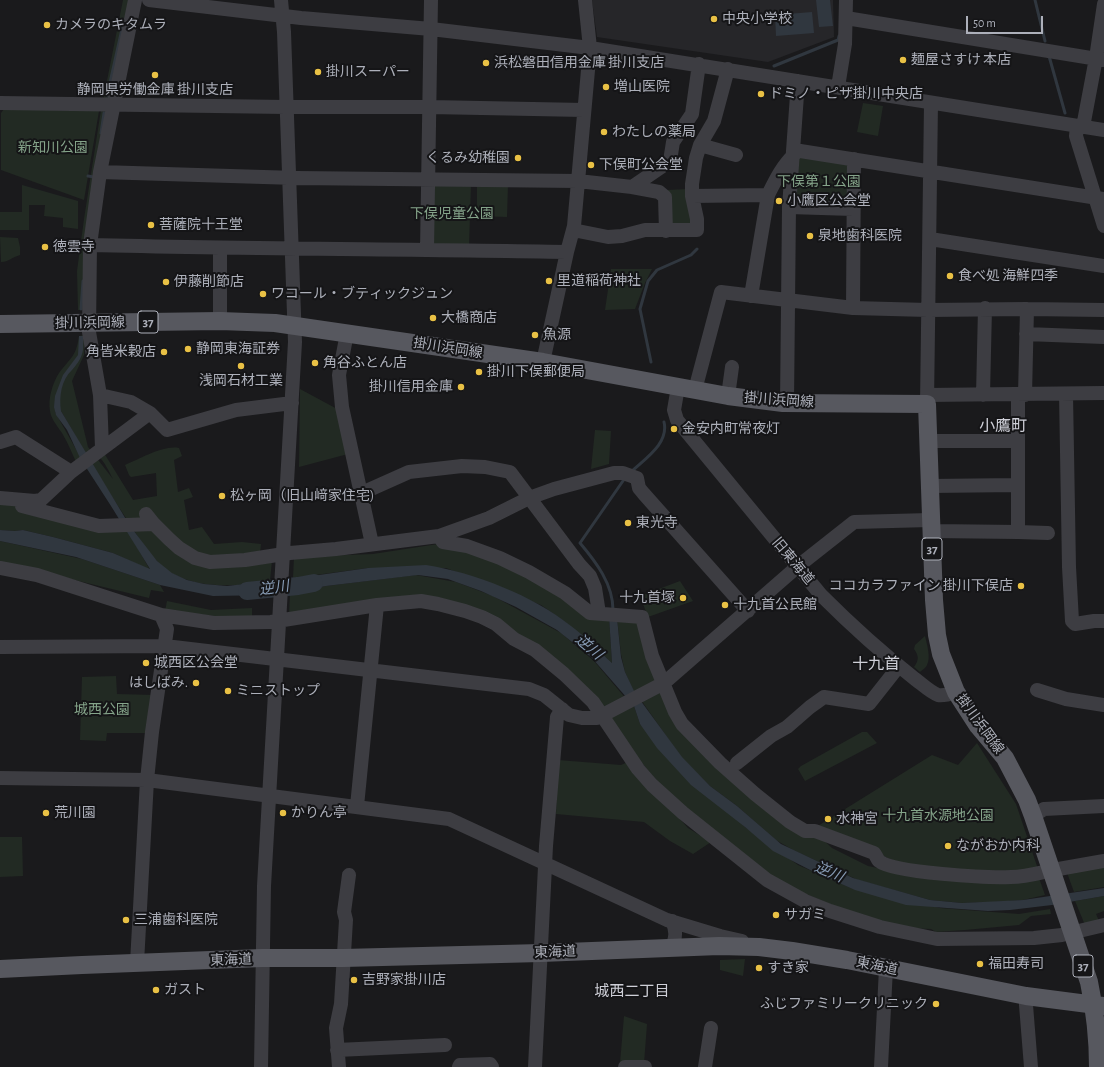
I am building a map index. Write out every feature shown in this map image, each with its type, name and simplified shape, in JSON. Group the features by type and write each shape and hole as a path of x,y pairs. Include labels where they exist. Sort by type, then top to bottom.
{"main road":[{"name":"掛川浜岡線","path":"0,324 220,321 275,323 543,362 728,396 787,403 927,399 934,600 937,635 941,654 956,692 969,714 1005,758 1018,781 1033,816 1088,982 1099,1006 1097,1025 1098,1067"},
{"name":"東海道","path":"0,969 262,958 344,958 541,953 719,946 759,947 792,950 1026,996 1099,1006"}],"street":[{"path":"100,451 100,395 89,335 90,245 100,172 135,0"},
{"path":"149,0 282,15 431,29 590,48 699,64 1104,130"},
{"path":"261,1067 264,886 295,342 281,0"},
{"path":"427,250 431,0"},
{"path":"543,362 566,252 573,230 590,48 585,0"},
{"path":"838,87 845,44 846,0"},
{"path":"1104,4 1100,59 1076,136 1099,198 1104,226"},
{"path":"846,18 1100,59"},
{"path":"632,187 670,161 673,142 692,114 699,64"},
{"path":"573,230 608,237 622,236 645,230 697,230 697,219 692,196 692,184 696,158 700,145 714,121 728,69"},
{"path":"787,403 789,207 798,81"},
{"path":"0,103 584,110"},
{"path":"931,103 927,399 983,395 1104,393"},
{"path":"700,145 736,155"},
{"path":"794,153 854,159 1099,198"},
{"path":"751,296 768,195 780,172 794,153"},
{"path":"853,308 854,159"},
{"path":"100,172 289,178 578,181 632,187 659,192 665,197 666,231"},
{"path":"692,196 768,195"},
{"path":"789,207 853,209"},
{"path":"930,239 1104,266"},
{"path":"90,245 566,252"},
{"path":"220,248 220,321"},
{"path":"695,390 721,292 853,308 928,310 984,308 1104,310"},
{"path":"983,395 984,308"},
{"path":"1018,532 1018,441 1027,309"},
{"path":"347,333 339,375 340,396 372,544"},
{"path":"1026,334 1104,338"},
{"path":"728,396 732,367"},
{"name":"旧東海道","path":"678,387 674,410 677,420 821,595 845,620 899,666 935,694 945,695 956,692"},
{"path":"1066,394 1069,559 1072,621 1075,624 1104,621"},
{"path":"100,395 130,402 150,412 167,430 236,410 292,404"},
{"path":"0,498 35,501 41,500 74,470 150,412"},
{"path":"0,442 16,437 74,470"},
{"path":"928,441 1018,441"},
{"path":"362,493 409,472 462,466 485,466 510,472 579,564 590,576 597,596 608,614"},
{"path":"0,503 28,507 99,526 147,521 179,548 195,558 210,562 282,556 439,536 489,518 529,498 554,489 614,473 628,474 638,478 639,488 748,611"},
{"path":"930,486 1018,485"},
{"path":"0,647 165,646 529,689 544,695 569,715 591,719 604,715 662,684 797,567 854,522 1048,533"},
{"path":"439,536 443,542 467,546 500,558 529,572 565,593 590,613 642,618 652,656 662,684 682,724 755,794 790,822 805,831 815,831 874,853 879,861 891,866 917,871 978,877 1012,877 1052,872 1104,861"},
{"path":"0,568 37,575 161,615 214,623 256,623 377,605 421,601 438,604 482,617 496,624 514,640 535,650 564,674 593,702 604,715 638,769 652,785 767,880 804,901 880,927 937,939 1034,938 1104,925"},
{"path":"357,806 377,605"},
{"path":"137,963 147,780 152,732 167,628 161,615"},
{"path":"737,763 772,736 787,727 824,697 869,704 899,666"},
{"path":"1037,690 1066,699 1104,705"},
{"path":"535,1067 546,846 557,717 562,709"},
{"path":"0,778 147,780 449,819 672,921 725,937 792,950"},
{"path":"1033,816 1044,809 1104,806"},
{"path":"339,1067 336,1028 341,1004 346,920 344,912 349,875"},
{"path":"671,949 676,939 675,927 672,921"},
{"path":"881,1067 886,968"},
{"path":"1026,996 1031,1067"},
{"path":"705,1067 711,1028"},
{"path":"337,1050 445,1045"},
{"path":"459,1067 460,1065 490,1064 492,1067"},
{"path":"625,1067 644,1067"}],"shaded area":[{"name":"中央小学校","path":"592,0 833,0 834,37 768,62 597,37"}],"green space":[{"path":"123,0 133,0 84,310 78,310 77,271 84,219 100,116"},
{"path":"863,103 883,106 878,136 857,132"},
{"name":"新知川公園","path":"4,109 99,111 84,200 1,170 1,113"},
{"name":"下俣第１公園","path":"801,157 847,163 849,168 849,204 794,201 798,158"},
{"name":"下俣児童公園","path":"438,183 471,184 469,247 436,246 432,242 434,187"},
{"path":"22,185 78,201 78,229 63,227 63,218 44,216 45,205 29,205 29,230 0,230 0,212 22,212"},
{"path":"477,185 508,185 507,217 477,216"},
{"path":"689,189 694,227 668,228 666,190"},
{"path":"0,237 18,238 20,255 1,262"},
{"path":"611,269 652,269 635,309 605,310"},
{"path":"85,335 84,355 72,381 88,447 113,479 106,465 100,458 104,453 133,500 157,496 156,473 131,477 125,465 159,450 179,448 182,456 174,460 178,492 189,488 193,497 184,500 189,530 202,527 214,544 242,542 261,544 260,553 248,557 188,554 272,560 270,581 235,585 211,585 188,580 168,571 160,564 139,539 61,411 55,412 86,467 77,464 70,448 52,417 50,402 51,392 59,373 75,353 79,336"},
{"path":"300,389 339,410 348,454 299,467"},
{"path":"595,430 611,431 609,464 591,469"},
{"path":"0,499 124,524 150,570 113,553 53,537 23,530 0,530"},
{"path":"0,541 82,559 160,585 164,592 151,590 149,598 0,562"},
{"path":"438,544 498,560 609,617 612,663 564,621 541,605 446,568 368,568 293,578 294,557 373,554"},
{"path":"416,575 456,582 493,596 561,633 594,661 633,707 634,706 640,724 745,827 798,865 851,888 940,908 1019,914 1050,909 1051,914 1031,916 1019,925 936,932 931,929 905,928 878,924 782,884 680,807 540,646 437,600 289,616 290,593 326,586"},
{"path":"680,581 693,601 648,617 640,596"},
{"path":"167,601 211,610 252,608 252,618 244,619 165,611"},
{"path":"617,618 640,623 657,682 634,692 625,672 621,654"},
{"path":"925,636 929,659 925,668 920,672 914,667 918,658 914,649 915,645"},
{"name":"城西公園","path":"116,676 117,694 154,695 148,733 107,733 106,741 80,740 82,677"},
{"path":"662,690 695,742 818,835 832,848 868,866 893,871 1039,878 1045,895 1023,900 995,902 962,903 930,900 858,880 793,850 776,840 737,806 710,786 681,757 641,700"},
{"path":"862,732 867,732 877,743 805,781 798,769 801,766"},
{"name":"十九首水源地公園","path":"977,743 1016,804 1038,869 1014,874 916,869 813,829 932,755 958,765"},
{"path":"558,760 621,765 628,762 688,828 711,842 693,854 670,841 644,822 556,814"},
{"path":"0,837 22,837 23,876 0,877"},
{"path":"1104,863 1104,887 1074,892 1066,870"},
{"path":"1104,896 1104,911 1096,914 1099,921 1085,925 1075,901"},
{"path":"745,959 743,976 720,970 720,960"},
{"path":"624,1016 647,1024 644,1063 620,1063"}],"water":[{"path":"816,0 830,0 833,26 819,27"},
{"path":"812,12 814,33 776,36 775,15"},
{"path":"79,336 83,336 83,352 79,361 68,374 63,384 60,400 61,411 130,526 157,561 172,573 187,580 204,584 227,586 270,581 270,595 213,596 160,585 76,557 0,541 0,530 23,530 113,553 150,569 80,458 67,430 56,415 54,407 55,396 63,375 78,355"},
{"path":"426,565 444,568 483,579 521,595 556,615 577,630 612,663 609,617 617,618 621,657 625,672 635,693 682,757 710,786 737,806 781,844 853,878 930,900 962,903 1023,900 1104,888 1104,896 1052,905 988,911 906,905 855,890 814,872 773,851 691,785 657,748 640,724 634,706 592,658 557,630 516,607 481,591 448,579 418,575 326,586 290,593 291,579 368,568"}],"waterway":[{"path":"1035,0 1045,41"},
{"path":"107,96 124,20"},
{"path":"774,66 838,40 839,36"},
{"path":"1049,56 1065,113"},
{"path":"101,133 104,113"},
{"path":"88,176 94,177"},
{"path":"651,362 640,309 648,281 657,270 691,255 697,249"},
{"path":"81,309 83,281"},
{"path":"632,471 650,455 660,443 665,430 664,422"},
{"path":"613,610 607,582 592,558 580,543 625,478"},
{"name":"逆川","path":"247,591 314,583"}],"place":[{"name":"中央小学校","path":"714,19"},
{"name":"カメラのキタムラ","path":"47,25"},
{"name":"麺屋さすけ 本店","path":"903,60"},
{"name":"浜松磐田信用金庫 掛川支店","path":"486,63"},
{"name":"掛川スーパー","path":"318,72"},
{"name":"静岡県労働金庫 掛川支店","path":"155,75"},
{"name":"増山医院","path":"606,87"},
{"name":"ドミノ・ピザ掛川中央店","path":"761,94"},
{"name":"わたしの薬局","path":"604,132"},
{"name":"くるみ幼稚園","path":"518,158"},
{"name":"下俣町公会堂","path":"591,165"},
{"name":"小鷹区公会堂","path":"779,201"},
{"name":"菩薩院十王堂","path":"151,225"},
{"name":"泉地歯科医院","path":"810,236"},
{"name":"徳雲寺","path":"45,247"},
{"name":"食べ処 海鮮四季","path":"950,276"},
{"name":"里道稲荷神社","path":"549,281"},
{"name":"伊藤削節店","path":"166,282"},
{"name":"ワコール・ブティックジュン","path":"263,294"},
{"name":"大橋商店","path":"433,318"},
{"name":"魚源","path":"535,335"},
{"name":"静岡東海証券","path":"188,349"},
{"name":"角皆米穀店","path":"164,352"},
{"name":"角谷ふとん店","path":"315,363"},
{"name":"浅岡石材工業","path":"241,366"},
{"name":"掛川下俣郵便局","path":"479,372"},
{"name":"掛川信用金庫","path":"461,387"},
{"name":"金安内町常夜灯","path":"674,429"},
{"name":"松ヶ岡（旧山﨑家住宅)","path":"222,496"},
{"name":"東光寺","path":"628,523"},
{"name":"ココカラファイン 掛川下俣店","path":"1021,586"},
{"name":"十九首塚","path":"683,598"},
{"name":"十九首公民館","path":"725,605"},
{"name":"城西区公会堂","path":"146,663"},
{"name":"はしばみ.","path":"196,683"},
{"name":"ミニストップ","path":"228,691"},
{"name":"荒川園","path":"46,813"},
{"name":"かりん亭","path":"283,813"},
{"name":"水神宮","path":"828,819"},
{"name":"ながおか内科","path":"948,846"},
{"name":"サガミ","path":"776,915"},
{"name":"三浦歯科医院","path":"126,920"},
{"name":"福田寿司","path":"980,964"},
{"name":"すき家","path":"759,968"},
{"name":"吉野家掛川店","path":"354,980"},
{"name":"ガスト","path":"156,990"},
{"name":"ふじファミリークリニック","path":"936,1004"}],"district":[{"name":"小鷹町","path":"1003,426"},
{"name":"十九首","path":"876,664"},
{"name":"城西二丁目","path":"632,991"}]}
